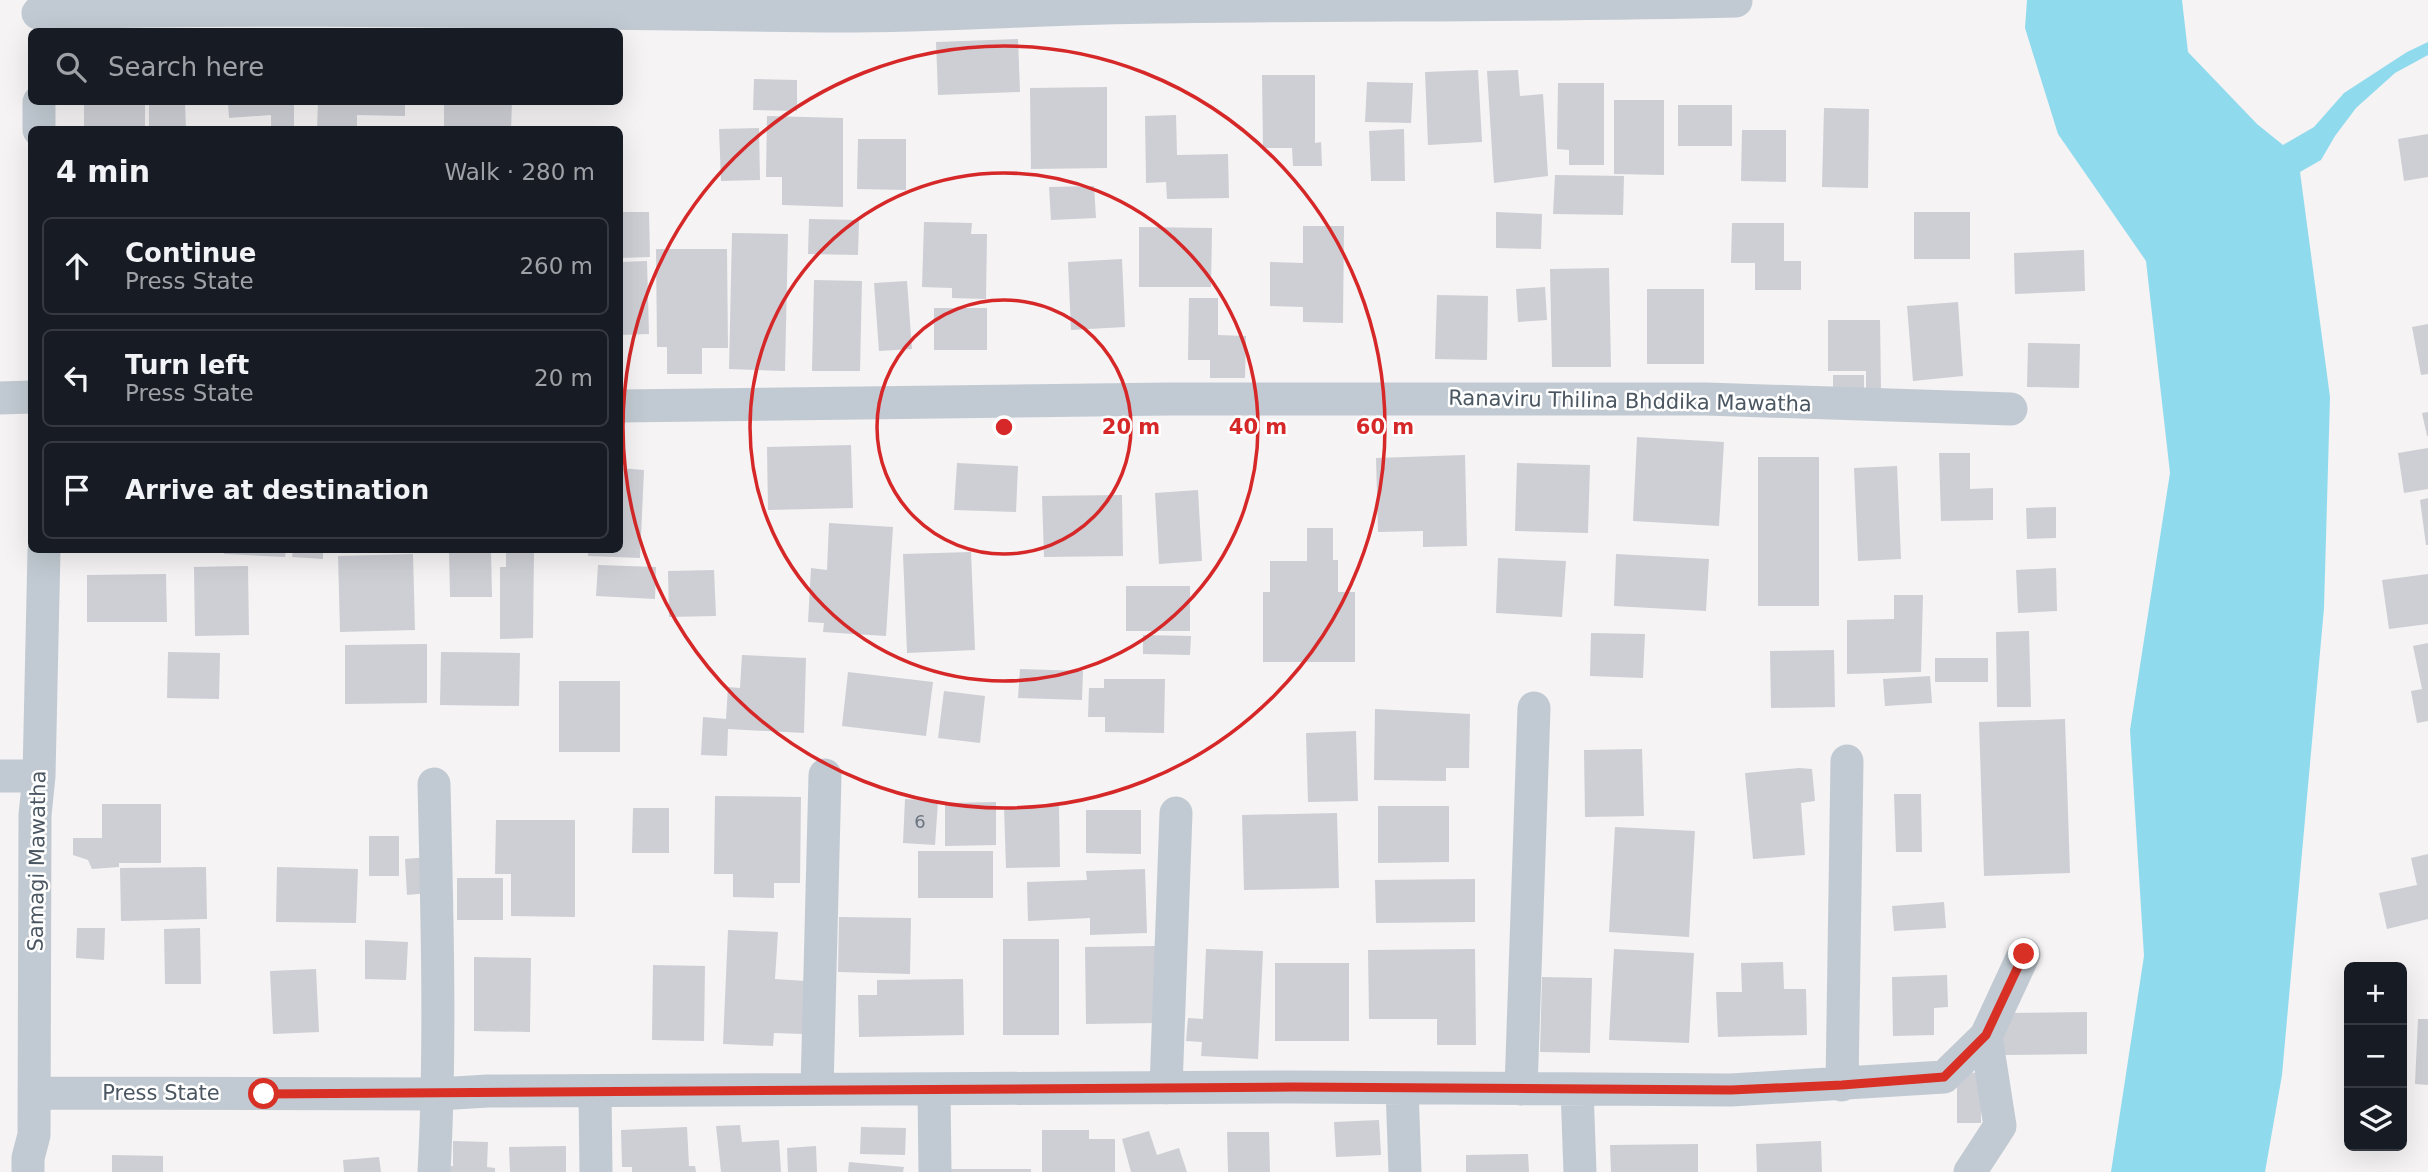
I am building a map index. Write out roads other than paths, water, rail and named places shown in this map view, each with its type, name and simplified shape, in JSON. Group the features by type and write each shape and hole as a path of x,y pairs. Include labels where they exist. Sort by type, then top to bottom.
{"street":[{"path":"38,15 163,10 515,10 844,16 1154,7 1492,7 1737,1"},
{"path":"39,105 40,126"},
{"path":"0,398 28,397"},
{"name":"Ranaviru Thilina Bhddika Mawatha","path":"623,406 1168,399 1706,399 2011,409"},
{"name":"Samagi Mawatha","path":"19,1162 34,1135 35,815 39,776 44,553"},
{"path":"1521,1089 1534,708"},
{"path":"1842,1085 1847,761"},
{"path":"817,1089 825,775"},
{"path":"0,776 39,776"},
{"path":"434,785 439,1094 434,1172"},
{"path":"1166,1088 1176,813"},
{"name":"Press State","path":"34,1093 439,1094 488,1091 1166,1088 1731,1090 1842,1085 1944,1077 1986,1035 2024,954"},
{"path":"1969,1172 2000,1126 1986,1035"},
{"path":"1402,1088 1405,1172"},
{"path":"934,1089 935,1172"},
{"path":"1577,1089 1580,1172"},
{"path":"595,1092 596,1172"}],"water":[{"path":"2027,0 2182,0 2188,52 2257,124 2283,145 2314,127 2344,93 2407,52 2428,42 2428,55 2395,73 2356,108 2321,160 2300,172 2330,397 2324,608 2282,1075 2265,1172 2111,1172 2144,956 2130,730 2170,473 2146,261 2058,134 2025,28"}]}
